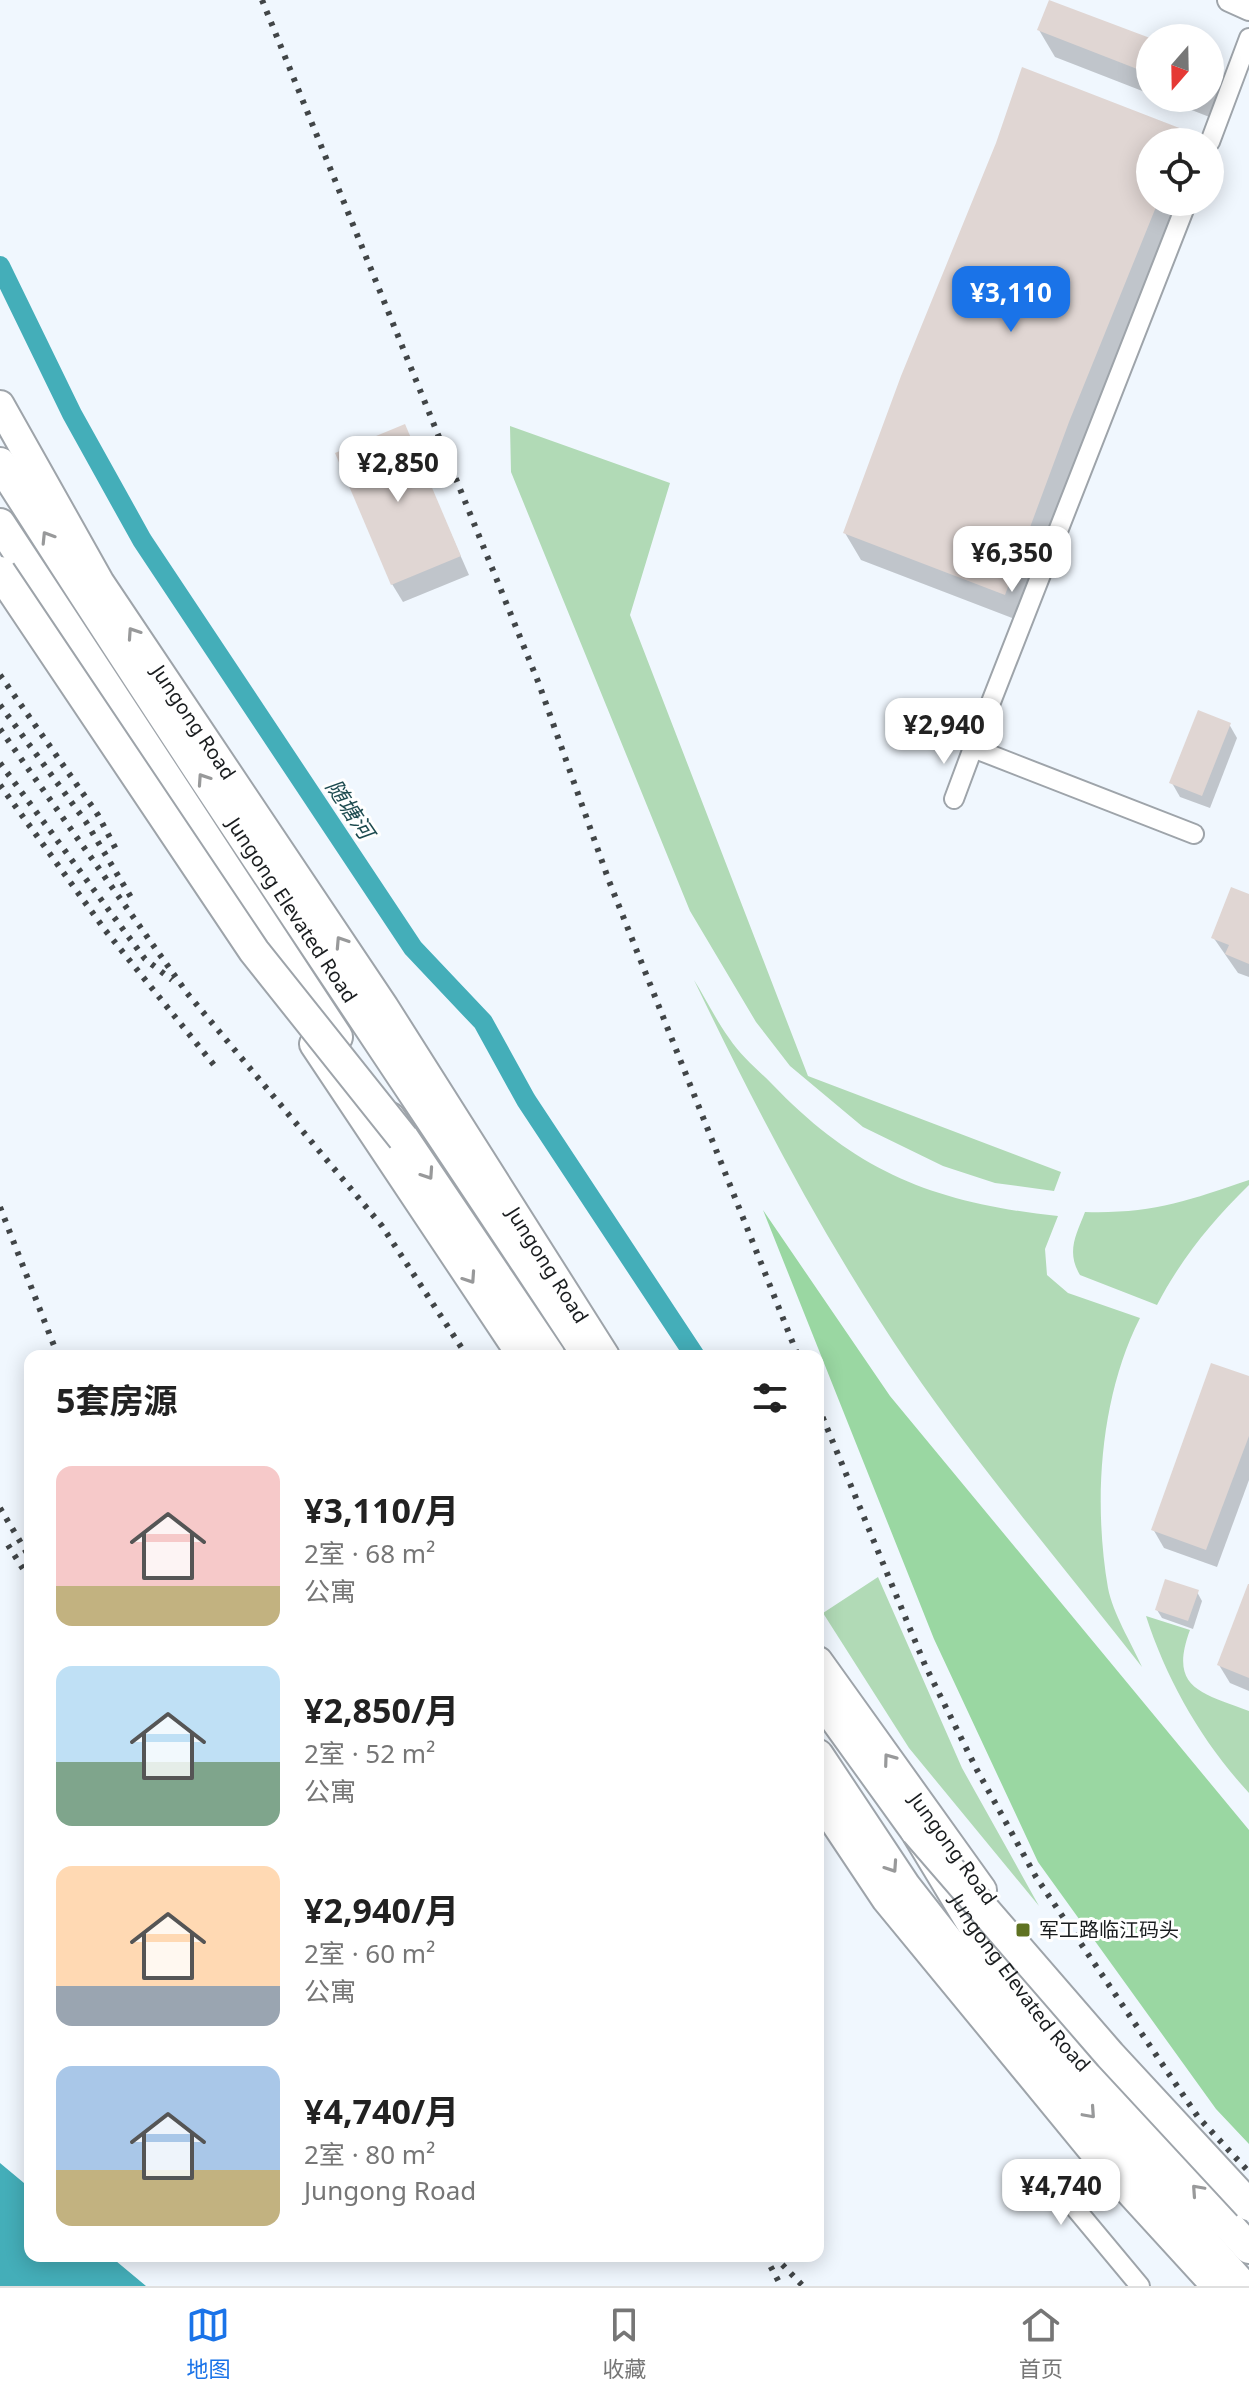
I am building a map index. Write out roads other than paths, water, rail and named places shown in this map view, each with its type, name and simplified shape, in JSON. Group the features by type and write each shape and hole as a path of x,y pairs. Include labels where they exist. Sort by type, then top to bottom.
{"highway":[{"name":"Jungong Elevated Road","path":"0,463 170,730 358,1005 584,1350"},
{"name":"Jungong Elevated Road","path":"0,524 546,1350"},
{"path":"0,572 254,951 403,1138"},
{"name":"Jungong Elevated Road","path":"824,1703 916,1831 973,1925 1050,2029 1249,2248"},
{"name":"Jungong Elevated Road","path":"824,1764 905,1886 1023,2037 1243,2286"},
{"path":"916,1831 1100,2043 1249,2205"}],"main road":[{"name":"Jungong Road","path":"0,405 100,583 384,1007 601,1350"},
{"path":"0,549 20,586 115,723 330,1069 518,1350"},
{"name":"Jungong Road","path":"824,1669 1097,2048 1249,2215"},
{"path":"824,1806 886,1899 1099,2158 1216,2286"}],"street":[{"path":"1229,0 1249,9"},
{"path":"1215,128 1249,38"},
{"path":"954,799 1182,216"},
{"path":"973,748 1194,834"},
{"path":"1099,2158 1070,2191 1070,2202 1140,2286"}],"water":[{"path":"0,2163 24,2183 24,2262 117,2262 146,2286 0,2286"}],"waterway":[{"name":"随塘河","path":"0,266 72,414 142,540 413,948 483,1022 526,1100 691,1350"}],"railway":[{"path":"262,0 539,684 609,881 796,1350"},
{"path":"0,675 98,815 118,853"},
{"path":"0,705 86,822 132,899"},
{"path":"0,729 187,993 382,1226 463,1350"},
{"path":"0,763 145,959 172,980"},
{"path":"0,785 105,930 218,1070"},
{"path":"0,1207 56,1350"},
{"path":"824,1421 925,1665 977,1770 1036,1877 1198,2117 1249,2172"},
{"path":"0,1508 24,1548"},
{"path":"8,1545 24,1570"},
{"path":"768,2262 781,2286"},
{"path":"780,2262 803,2286"}],"place":[{"name":"军工路临江码头","path":"1023,1930"}]}
